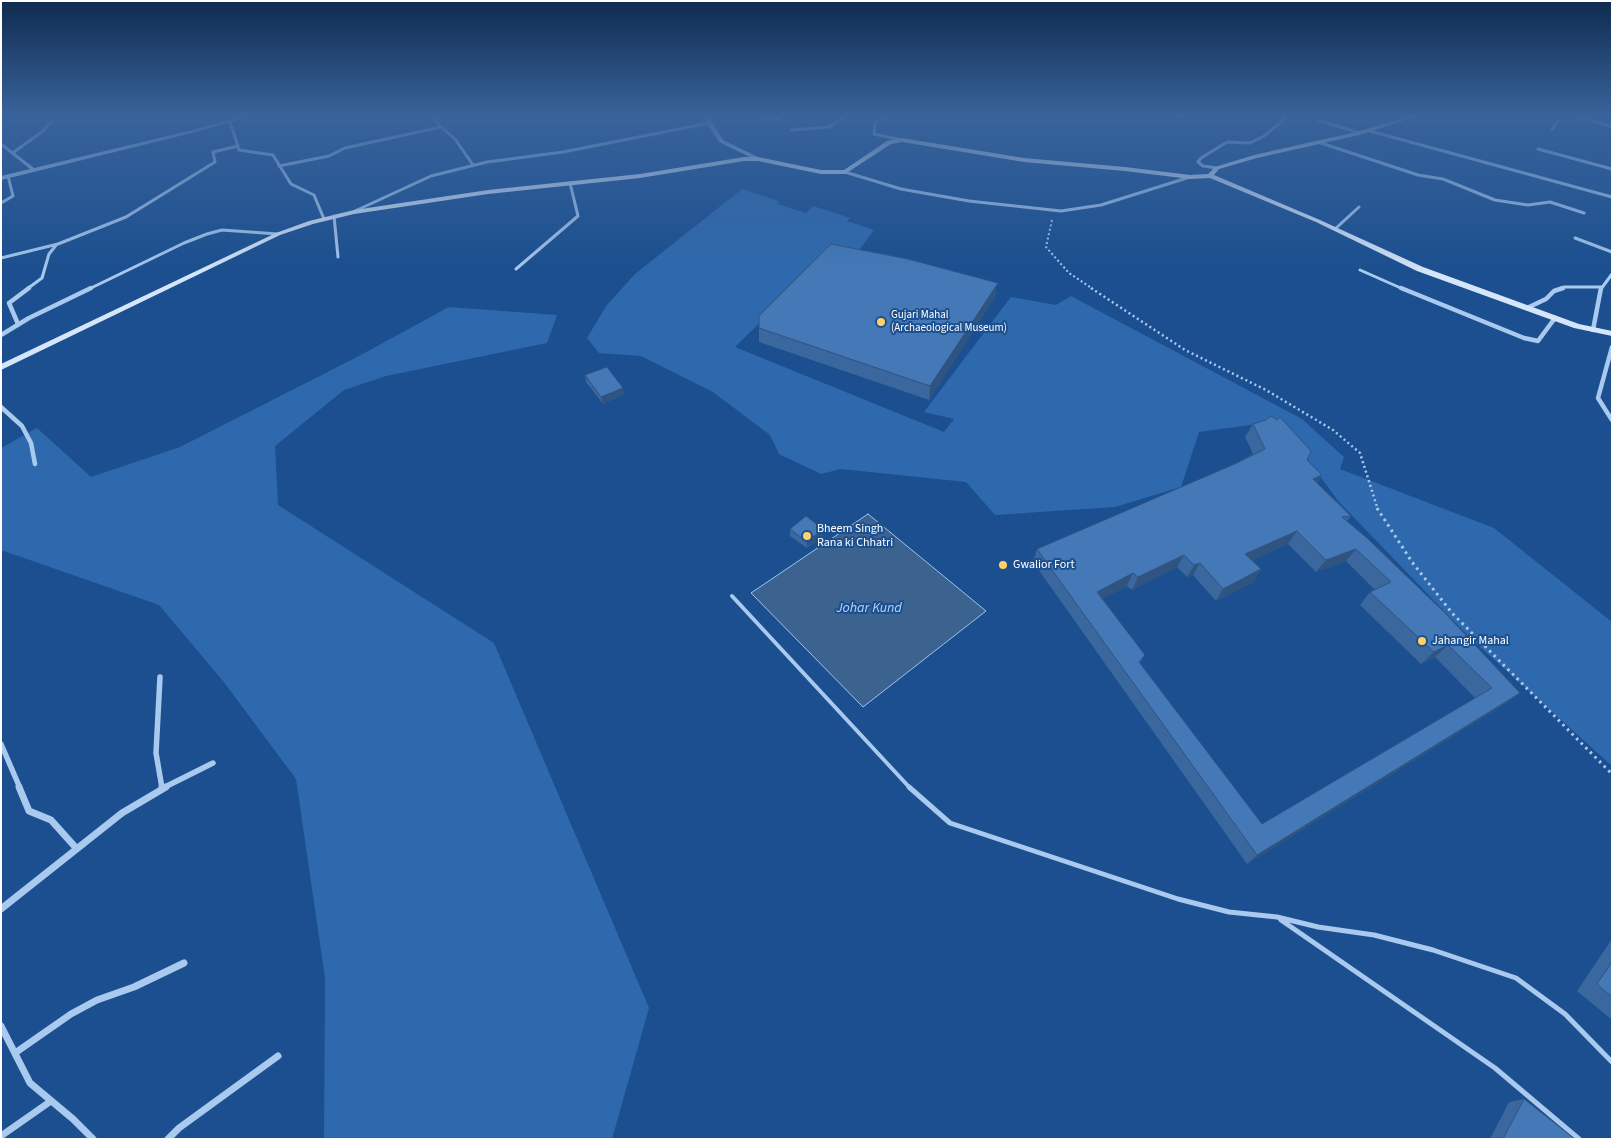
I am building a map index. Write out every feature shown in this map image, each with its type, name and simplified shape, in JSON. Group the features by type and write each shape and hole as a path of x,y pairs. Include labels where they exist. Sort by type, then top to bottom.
{"main road":[{"path":"1,367 301,224 354,212 488,192 640,176 701,167"},
{"path":"798,167 821,172 845,172 852,167"},
{"path":"1106,167 1190,177 1211,176 1335,229 1420,269 1555,318 1612,334"},
{"path":"1211,176 1212,172 1217,168"}],"street":[{"path":"31,167 34,170"},
{"path":"1,178 45,167"},
{"path":"1,258 58,244 126,217 207,167"},
{"path":"280,167 291,184 314,195 324,218"},
{"path":"354,212 431,176 465,167"},
{"path":"1211,167 1217,168"},
{"path":"1394,167 1418,175 1443,179 1495,200 1528,206 1541,202 1558,203 1584,213"},
{"path":"1504,167 1612,197"},
{"path":"845,172 901,189 968,201 1061,211 1101,205 1190,177"},
{"path":"1,203 13,196 8,176"},
{"path":"516,270 578,216 570,183"},
{"path":"1335,229 1359,207"},
{"path":"334,216 338,257"},
{"path":"1,336 18,324 184,243 207,234 222,230 278,234"},
{"path":"1575,238 1612,252"},
{"path":"18,324 9,303 42,278 48,254 58,244"},
{"path":"1360,270 1444,308 1524,338 1538,341 1555,318"},
{"path":"1593,330 1601,287 1612,274"},
{"path":"1526,308 1546,299 1554,291 1565,286 1601,287"},
{"path":"1612,346 1598,398 1612,420"},
{"path":"1,407 22,426 31,443 35,464"},
{"path":"160,677 156,754 162,789"},
{"path":"1,744 28,811 51,820 77,848"},
{"path":"1,909 122,813 162,789 213,763"},
{"path":"15,1053 71,1014 97,1000 134,987 184,963"},
{"path":"1,1026 30,1083 93,1139"},
{"path":"168,1139 179,1128 278,1056"},
{"path":"1,1136 51,1101"}],"lane":[{"path":"732,596 904,781 950,823 1178,899 1229,912 1277,917 1318,927 1374,935 1425,948 1516,978 1565,1014 1612,1062"},
{"path":"1277,917 1495,1068 1579,1139"}],"path":[{"path":"1061,211 1051,221 1046,248 1069,273 1185,350 1266,390 1333,430 1360,454 1375,505 1412,562 1446,606 1612,774"}],"shaded area":[{"path":"742,189 779,201 778,204 806,213 813,206 850,218 847,221 874,230 853,258 827,257 735,347 944,432 954,419 924,412 1011,297 1056,305 1071,296 1302,419 1344,457 1340,469 1494,528 1612,622 1612,766 1468,636 1339,502 1279,421 1199,432 1181,487 1115,507 995,515 966,482 841,469 821,474 779,454 770,435 713,392 641,356 599,353 587,338 606,306 635,274"},
{"path":"449,307 557,315 547,343 386,376 344,390 275,446 278,505 494,643 649,1008 612,1139 324,1139 325,978 296,779 223,681 159,605 1,550 1,448 37,428 91,477 180,447 357,357"}],"water":[{"name":"Johar Kund","path":"868,514 986,611 863,707 751,593"}],"building":[{"path":"831,244 908,259 998,283 930,386 759,328 759,316"},
{"path":"607,367 623,388 601,397 585,375"},
{"name":"Jahangir Mahal","path":"1271,416 1277,420 1280,417 1311,451 1307,460 1322,475 1313,479 1351,516 1342,517 1367,538 1445,613 1520,693 1257,855 1037,549 1237,463 1265,449 1253,424 1266,420","holes":["1297,531 1326,560 1356,549 1391,582 1370,592 1434,652 1448,645 1492,688 1262,824 1139,662 1145,655 1097,592 1133,573 1138,577 1184,555 1194,565 1200,563 1223,589 1261,569 1245,554"]},
{"path":"806,516 823,529 807,542 790,529"},
{"path":"1612,962 1612,997 1597,984"},
{"path":"1524,1099 1575,1139 1503,1139"}],"place":[{"name":"Gujari Mahal (Archaeological Museum)","path":"881,322"},
{"name":"Bheem Singh Rana ki Chhatri","path":"807,536"},
{"name":"Gwalior Fort","path":"1003,565"},
{"name":"Jahangir Mahal","path":"1422,641"}]}
